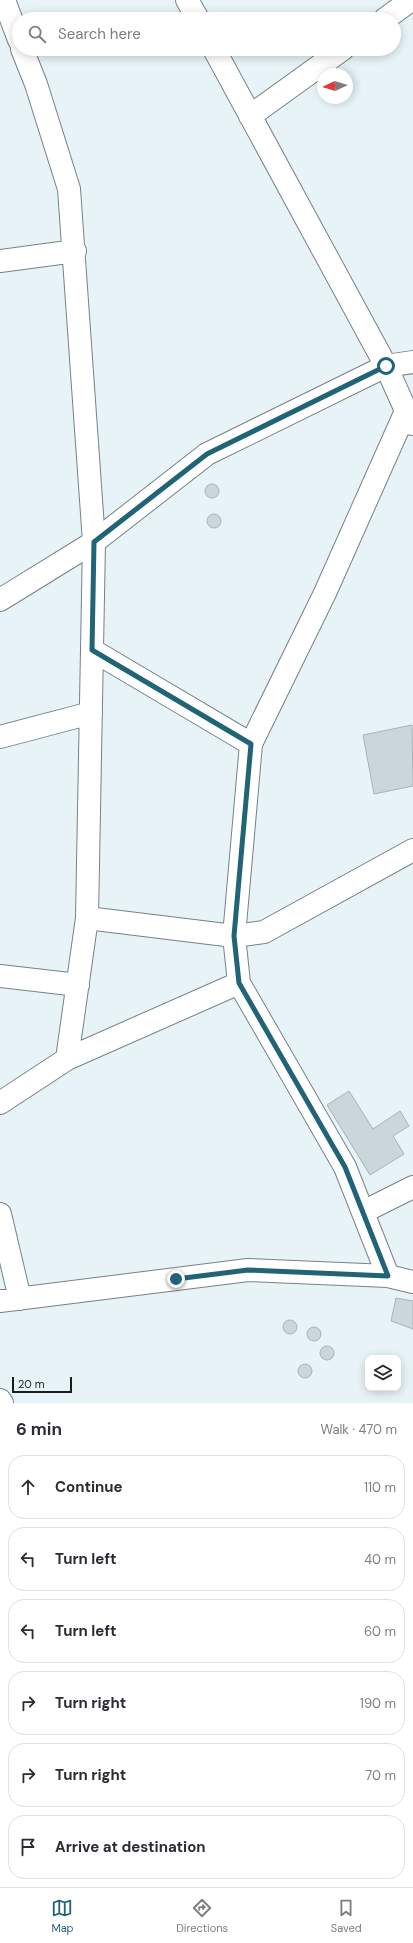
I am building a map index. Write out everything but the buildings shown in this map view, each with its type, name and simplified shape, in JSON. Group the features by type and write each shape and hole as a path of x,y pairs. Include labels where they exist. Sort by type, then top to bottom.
{"street":[{"path":"4,0 12,21"},
{"path":"187,0 194,12"},
{"path":"395,12 411,0"},
{"path":"25,56 36,84 69,189 75,251 94,542 88,918 67,1060"},
{"path":"218,56 386,366 410,418 251,744 234,936 239,983 345,1167 388,1276"},
{"path":"250,116 333,56"},
{"path":"0,261 75,251"},
{"path":"0,598 94,542 207,454 386,366 413,362"},
{"path":"92,650 251,744"},
{"path":"0,737 91,713"},
{"path":"88,918 234,936 264,932 413,850"},
{"path":"0,976 78,985"},
{"path":"0,1103 67,1060 239,983"},
{"path":"363,1212 413,1187"},
{"path":"0,1214 10,1300 248,1270 388,1276 413,1282"}],"route":[{"path":"176,1279 248,1270 388,1276 345,1167 239,983 234,936 251,744 92,650 94,542 207,454 386,366"}]}
